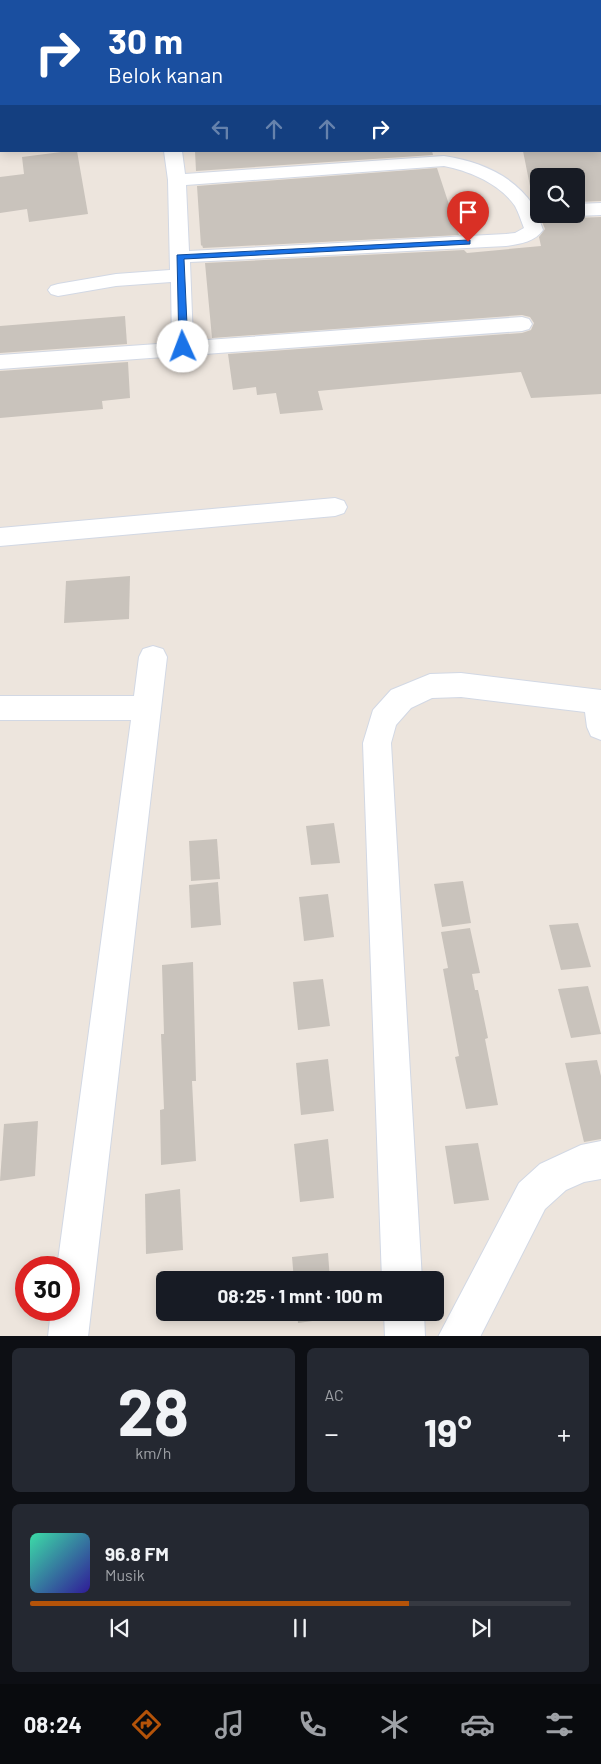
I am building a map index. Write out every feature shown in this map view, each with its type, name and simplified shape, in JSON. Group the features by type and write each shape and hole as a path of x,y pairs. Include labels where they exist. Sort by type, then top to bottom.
{"street":[{"path":"173,152 177,180 183,347"},
{"path":"177,180 442,156 474,168 499,183 530,209"},
{"path":"585,210 601,210"},
{"path":"58,290 181,266 506,240 520,238 534,230 533,223"},
{"path":"0,362 183,347 522,324"},
{"path":"0,537 335,507"},
{"path":"68,1336 146,708 154,657"},
{"path":"402,1271 377,743 383,719 401,699 430,686 461,685 600,710"},
{"path":"0,708 146,708"},
{"path":"458,1336 532,1196 553,1177 581,1164 601,1160"},
{"path":"404,1321 405,1336"}],"building":[{"path":"77,152 88,214 29,222 27,209 0,213 0,177 24,174 22,157"},
{"path":"195,152 432,152 433,155 196,171"},
{"path":"523,152 601,152 601,201 585,202 585,168 530,168 530,186"},
{"path":"437,168 459,235 203,248 201,246 197,186"},
{"path":"601,217 601,394 531,398 521,372 318,391 323,410 280,414 276,393 257,395 256,387 233,390 228,354 522,333 531,330 534,323 530,317 522,315 212,338 205,263 464,250 467,253 541,246 539,237 545,229 543,223 585,223 585,218"},
{"path":"125,316 127,344 0,353 0,326"},
{"path":"128,362 130,398 102,401 103,409 0,418 0,371"},
{"path":"130,576 129,619 64,623 66,581"},
{"path":"334,823 340,863 311,865 306,826"},
{"path":"217,839 220,879 191,881 189,841"},
{"path":"463,881 471,923 442,927 434,884"},
{"path":"218,882 221,925 191,928 189,885"},
{"path":"328,894 334,937 304,941 299,897"},
{"path":"578,923 591,967 561,970 549,925"},
{"path":"470,928 480,973 472,974 475,990 478,990 488,1038 485,1039 498,1105 466,1109 455,1057 459,1056 443,969 448,968 441,932"},
{"path":"193,962 196,1081 192,1081 196,1161 161,1165 160,1110 164,1109 161,1034 164,1034 162,965"},
{"path":"323,979 330,1026 298,1030 293,982"},
{"path":"588,986 601,1034 571,1038 558,989"},
{"path":"328,1059 334,1111 301,1115 296,1063"},
{"path":"597,1060 601,1076 601,1139 584,1142 565,1063"},
{"path":"38,1121 35,1176 0,1181 4,1124"},
{"path":"328,1139 334,1198 300,1202 294,1144"},
{"path":"478,1143 489,1200 454,1204 445,1146"},
{"path":"180,1189 183,1250 146,1254 145,1194"},
{"path":"328,1253 329,1271 293,1271 292,1257"}],"route":[{"path":"183,347 180,257 468,242"}]}
